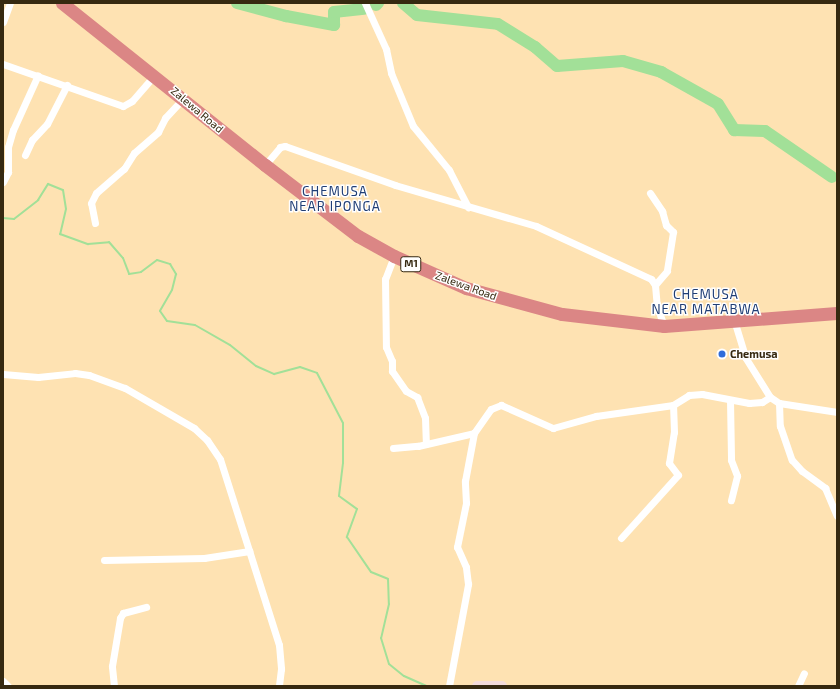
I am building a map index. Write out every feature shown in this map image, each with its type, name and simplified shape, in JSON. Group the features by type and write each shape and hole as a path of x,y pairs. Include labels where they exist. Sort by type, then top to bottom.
{"highway":[{"name":"Zalewa Road","path":"62,3 184,99 265,166 358,236 394,256 466,288 530,307 593,320 664,326 837,313"}],"street":[{"path":"3,22 10,3"},
{"path":"365,3 386,49 391,73 413,126 449,170 468,207"},
{"path":"3,64 123,106 132,101 154,76"},
{"path":"3,182 8,172 8,147 13,130 38,75"},
{"path":"25,155 32,140 47,124 66,85"},
{"path":"95,223 91,203 96,193 124,169 134,153 158,132 165,118 184,99"},
{"path":"265,166 280,147 285,146 349,167 377,180 441,196 468,207 536,226 609,258 650,279 656,285"},
{"path":"650,193 662,212 666,225 673,232 667,271 656,285 657,306 664,326"},
{"path":"394,256 385,279 386,347 392,361 392,371 406,391 417,397 425,418 426,444"},
{"path":"734,320 745,357 770,397 779,404 837,412"},
{"path":"3,374 38,377 75,373 89,375 125,388 194,428 207,440 220,459 281,656 279,686"},
{"path":"449,686 468,584 468,572 458,554 457,542 466,503 465,481 474,433 491,409 497,405 553,428 596,416 673,405 684,397 694,394 749,403 762,402 770,397"},
{"path":"730,400 731,460 737,476 731,500"},
{"path":"779,404 780,426 792,460 802,471 825,488 837,516"},
{"path":"621,538 678,475 669,463 674,432 673,405"},
{"path":"393,448 426,444 474,433"},
{"path":"104,560 204,558 249,551"},
{"path":"114,686 112,666 120,618 123,613 146,607"},
{"path":"798,686 804,673"},
{"path":"3,681 8,686"},
{"path":"477,686 502,686"}],"waterway":[{"path":"237,3 286,16 334,25 334,12 364,9"},
{"path":"403,3 417,15 498,24 535,47 557,66 623,61 661,72 718,104 734,130 765,131 832,177"},
{"path":"832,177 837,177"},
{"path":"3,218 14,219 38,200 48,184 63,190 66,209 60,234 88,244 109,242 123,258 129,274 141,272 157,260 170,264 176,274 172,290 160,311 167,321 195,325 230,345 256,366 274,374 300,367 317,373 343,423 343,463 339,496 357,509 347,537 371,572 388,579 389,604 381,638 389,664 404,676 426,686"}],"place":[{"name":"Chemusa","path":"722,354"}],"district":[{"name":"CHEMUSA NEAR IPONGA","path":"335,200"},
{"name":"CHEMUSA NEAR MATABWA","path":"706,302"}]}
